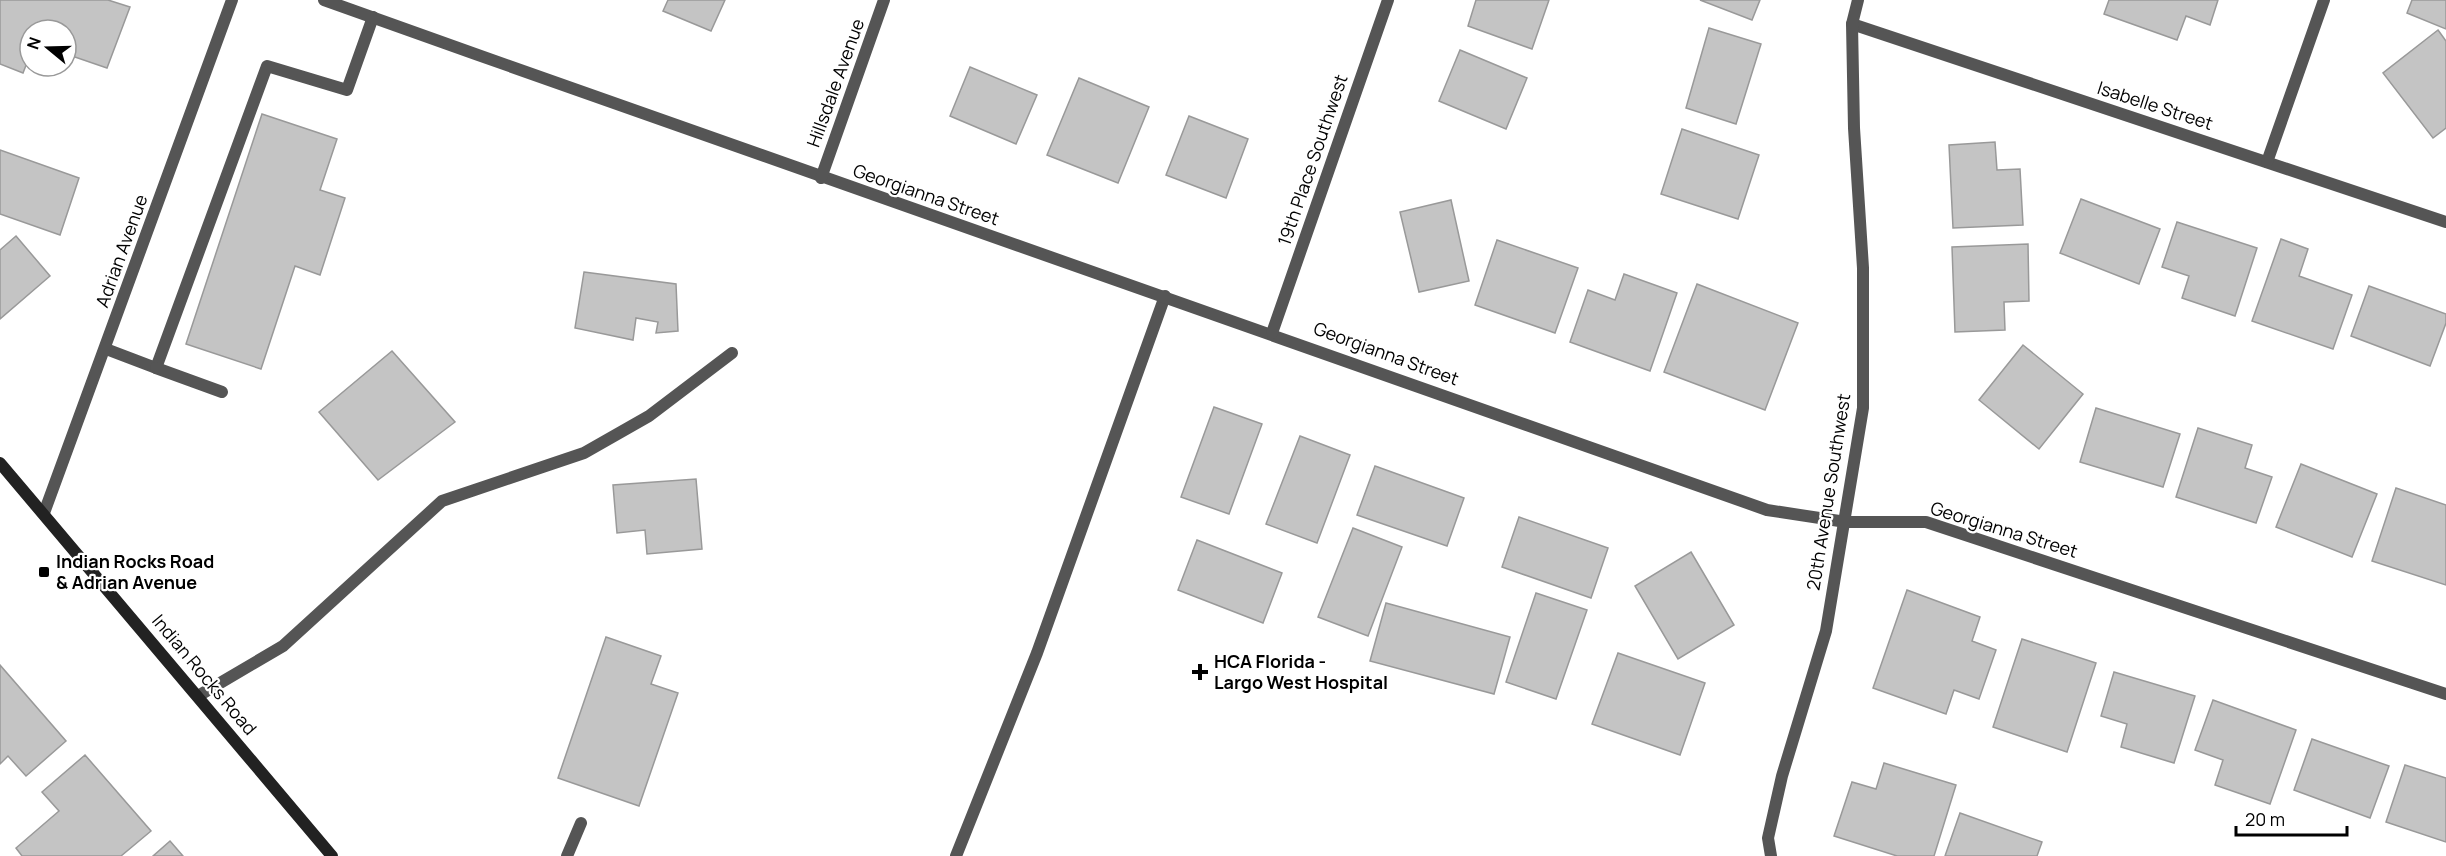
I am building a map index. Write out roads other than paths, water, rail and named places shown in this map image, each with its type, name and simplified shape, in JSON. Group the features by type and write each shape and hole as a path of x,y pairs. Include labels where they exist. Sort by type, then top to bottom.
{"street":[{"name":"Adrian Avenue","path":"44,513 232,0"},
{"name":"Georgianna Street","path":"324,0 821,178 1272,333 1767,510 1846,522 1926,522 2446,694"},
{"name":"Hillsdale Avenue","path":"821,178 884,0"},
{"name":"19th Place Southwest","path":"1272,333 1388,0"},
{"name":"20th Avenue Southwest","path":"1771,856 1768,838 1782,776 1826,631 1846,522 1863,408 1863,268 1854,128 1852,24 1858,0"},
{"path":"2267,162 2324,0"},
{"path":"156,368 267,66 347,90 372,17"},
{"name":"Isabelle Street","path":"1852,24 2446,222"},
{"path":"956,856 1036,653 1165,296"},
{"path":"106,349 222,392"},
{"path":"198,696 283,646 442,501 584,453 649,416 732,353"},
{"name":"Indian Rocks Road","path":"0,463 332,856"},
{"path":"567,856 581,823"}],"place":[{"name":"Indian Rocks Road & Adrian Avenue","path":"44,572"},
{"name":"HCA Florida - Largo West Hospital","path":"1200,672"}]}
